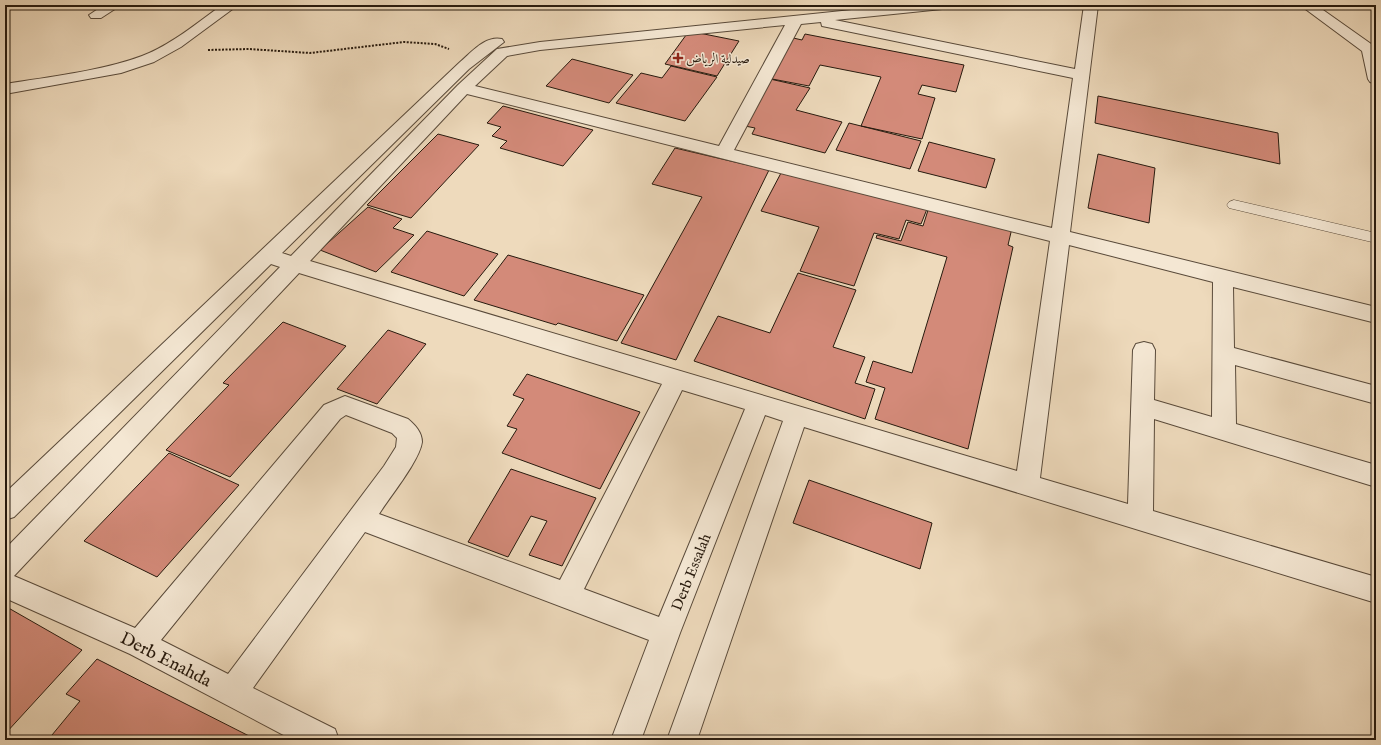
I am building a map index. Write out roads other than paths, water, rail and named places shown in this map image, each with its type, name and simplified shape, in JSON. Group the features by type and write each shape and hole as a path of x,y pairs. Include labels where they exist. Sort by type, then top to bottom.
{"street":[{"path":"96,15 114,5"},
{"path":"696,16 805,14 942,5"},
{"path":"1027,485 1091,5"},
{"path":"1307,5 1360,41 1369,49 1376,79"},
{"path":"5,89 121,68 149,59 162,52 226,6"},
{"path":"724,152 805,14"},
{"path":"5,567 464,88 497,47 607,38 805,14 1082,75"},
{"path":"5,509 464,66 497,47 558,30"},
{"path":"5,80 23,86"},
{"path":"464,88 1376,315"},
{"path":"268,256 1376,590"},
{"path":"1223,277 1224,429"},
{"path":"1140,519 1144,350"},
{"path":"1224,354 1376,395"},
{"path":"567,595 676,379"},
{"name":"Derb Essalah","path":"626,740 666,633 758,404"},
{"path":"140,644 332,412 345,405 400,426 408,433 410,442 407,451 393,474 232,693"},
{"path":"1143,406 1224,429 1376,476"},
{"path":"682,740 796,416"},
{"path":"362,518 666,633"},
{"name":"Derb Enahda","path":"5,585 140,644 324,740"}],"lane":[{"path":"1234,204 1376,238"}],"place":[{"name":"صيدلية الرياض","path":"678,58"}]}
